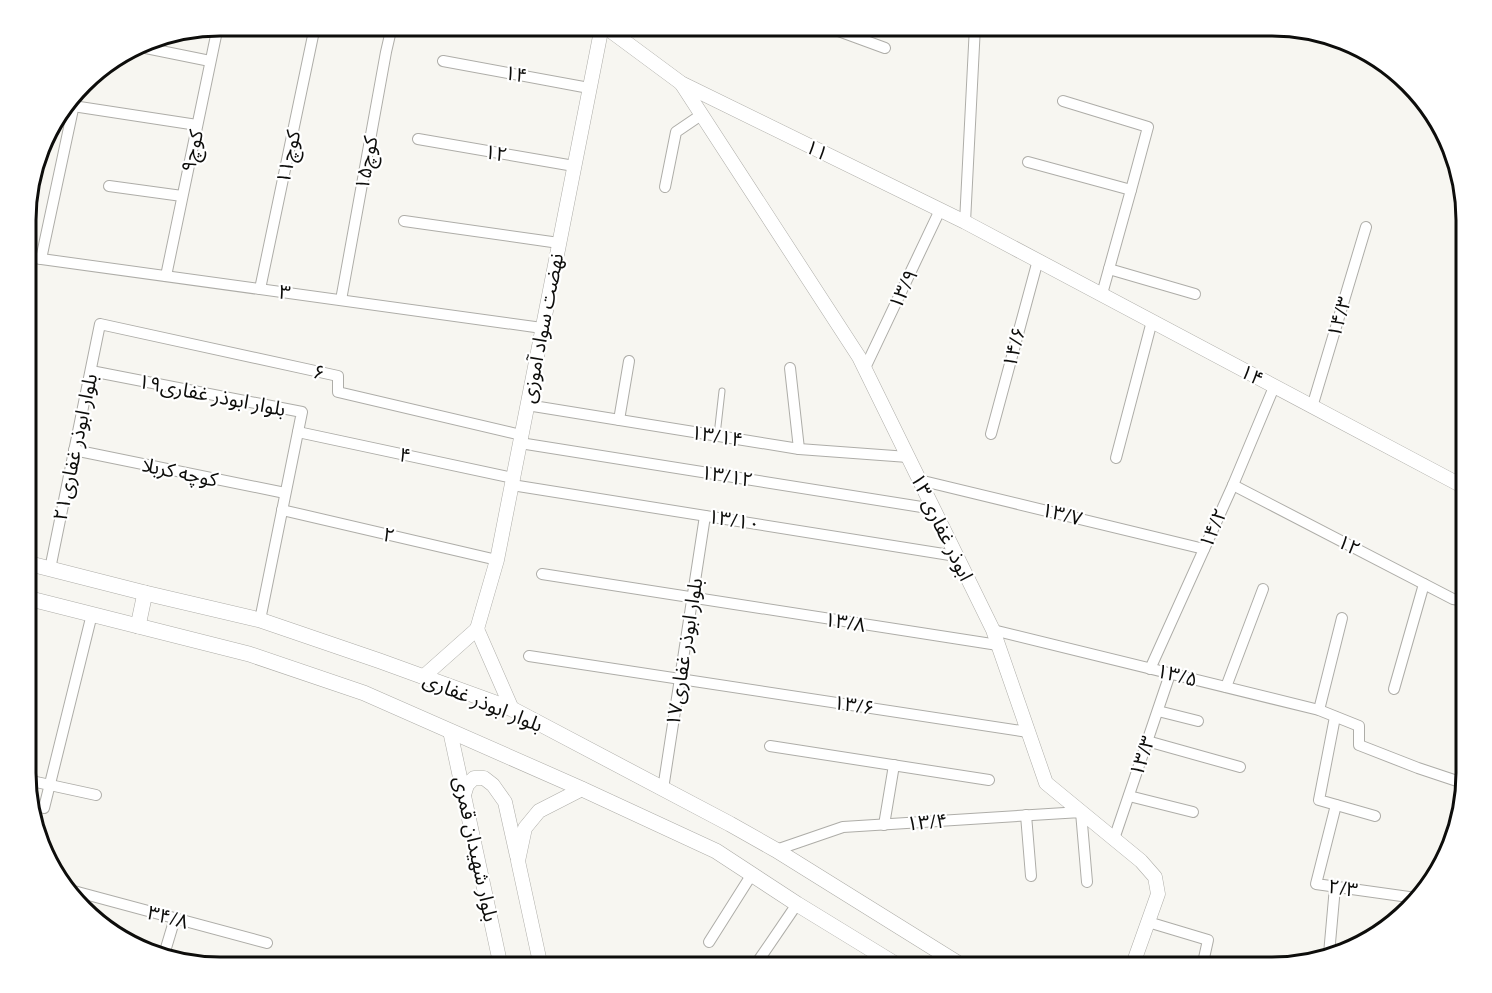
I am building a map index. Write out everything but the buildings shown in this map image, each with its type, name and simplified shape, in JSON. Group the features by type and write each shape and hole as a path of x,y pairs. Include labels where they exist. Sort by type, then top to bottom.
{"main road":[{"name":"بلوار ابوذر غفاری","path":"36,565 260,620 512,709 776,850 948,957"},
{"path":"138,626 145,593"},
{"name":"بلوار ابوذر غفاری","path":"36,600 249,654 364,693 716,851 875,957"}],"street":[{"name":"۹کوچ","path":"166,276 216,36"},
{"name":"۱۱کوچ","path":"260,289 313,36"},
{"name":"۱۵کوچ","path":"341,300 390,36"},
{"name":"نهضت سواد آموزی","path":"477,629 497,560 601,36"},
{"name":"۱۱","path":"616,36 681,84 965,222 1038,260"},
{"path":"852,36 885,48"},
{"path":"965,222 974,36"},
{"path":"152,49 210,62"},
{"name":"۱۴","path":"442,61 589,88"},
{"name":"۱۳ ابوذر غفاری","path":"681,84 860,357 993,630 1046,783 1141,861 1155,877 1158,894 1136,957"},
{"path":"80,101 197,125"},
{"path":"1063,101 1148,127 1102,294"},
{"path":"41,259 73,110"},
{"path":"666,187 676,132 701,115"},
{"name":"۱۲","path":"418,140 574,166"},
{"path":"1028,162 1131,190"},
{"path":"109,186 182,196"},
{"name":"۱۳/۹","path":"865,368 940,210"},
{"path":"404,221 559,243"},
{"name":"۱۴/۳","path":"1312,407 1366,227"},
{"name":"۳","path":"36,258 542,328"},
{"name":"۱۴","path":"1038,260 1456,483"},
{"name":"۱۴/۶","path":"991,434 1038,260"},
{"path":"1110,269 1195,294"},
{"path":"1116,458 1152,321"},
{"name":"۲۱بلوار ابوذر غفاری","path":"50,569 100,324"},
{"name":"۶","path":"100,324 338,376 338,392 521,439"},
{"path":"619,420 629,361"},
{"path":"790,368 799,449"},
{"name":"بلوار ابوذر غفاری۱۹","path":"91,371 302,412 260,620"},
{"name":"۱۴/۲","path":"1150,669 1274,387"},
{"name":"۱۳/۱۴","path":"527,405 799,449 908,458"},
{"name":"۴","path":"298,432 512,481"},
{"name":"۱۳/۱۲","path":"521,439 934,509"},
{"name":"کوچه کربلا","path":"75,450 285,493"},
{"name":"۱۳/۷","path":"919,480 1204,549"},
{"name":"۱۳/۱۰","path":"512,481 705,516 956,556"},
{"name":"۱۲","path":"1233,484 1456,599"},
{"name":"۲","path":"282,510 497,560"},
{"name":"بلوار ابوذر غفاری۱۷","path":"663,789 705,516"},
{"path":"542,574 693,598"},
{"path":"1394,689 1424,584"},
{"path":"1226,687 1263,589"},
{"name":"۱۳/۸","path":"693,598 998,645"},
{"path":"44,808 92,614"},
{"path":"1319,710 1342,618"},
{"path":"423,677 477,629 512,709"},
{"name":"۱۳/۵","path":"993,630 1319,710 1359,726 1359,745 1456,781"},
{"name":"۱۳/۶","path":"529,656 1028,732"},
{"name":"۱۳/۳","path":"1114,838 1170,674"},
{"path":"1158,711 1198,722"},
{"path":"1335,717 1319,800 1375,816"},
{"name":"بلوار شهیدان قمری","path":"450,731 499,957"},
{"path":"1148,741 1240,767"},
{"path":"770,746 989,780"},
{"path":"884,825 894,765"},
{"path":"464,795 467,784 474,778 484,778 493,785 505,802 518,861"},
{"path":"37,782 96,795"},
{"name":"بلوار شهیدان قمری","path":"539,957 518,861 525,828 539,811 582,789"},
{"path":"1129,796 1192,812"},
{"name":"۲/۳","path":"1336,804 1316,884 1407,897"},
{"path":"1082,812 1087,882"},
{"name":"۱۳/۴","path":"776,850 843,827 1082,812"},
{"path":"1026,815 1031,876"},
{"path":"708,942 752,874"},
{"path":"1330,947 1335,887"},
{"name":"۳۴/۸","path":"81,893 267,943"},
{"path":"761,957 797,904"},
{"path":"166,949 175,918"},
{"path":"1149,922 1208,940 1204,957"}],"lane":[{"path":"717,435 722,392"}]}
